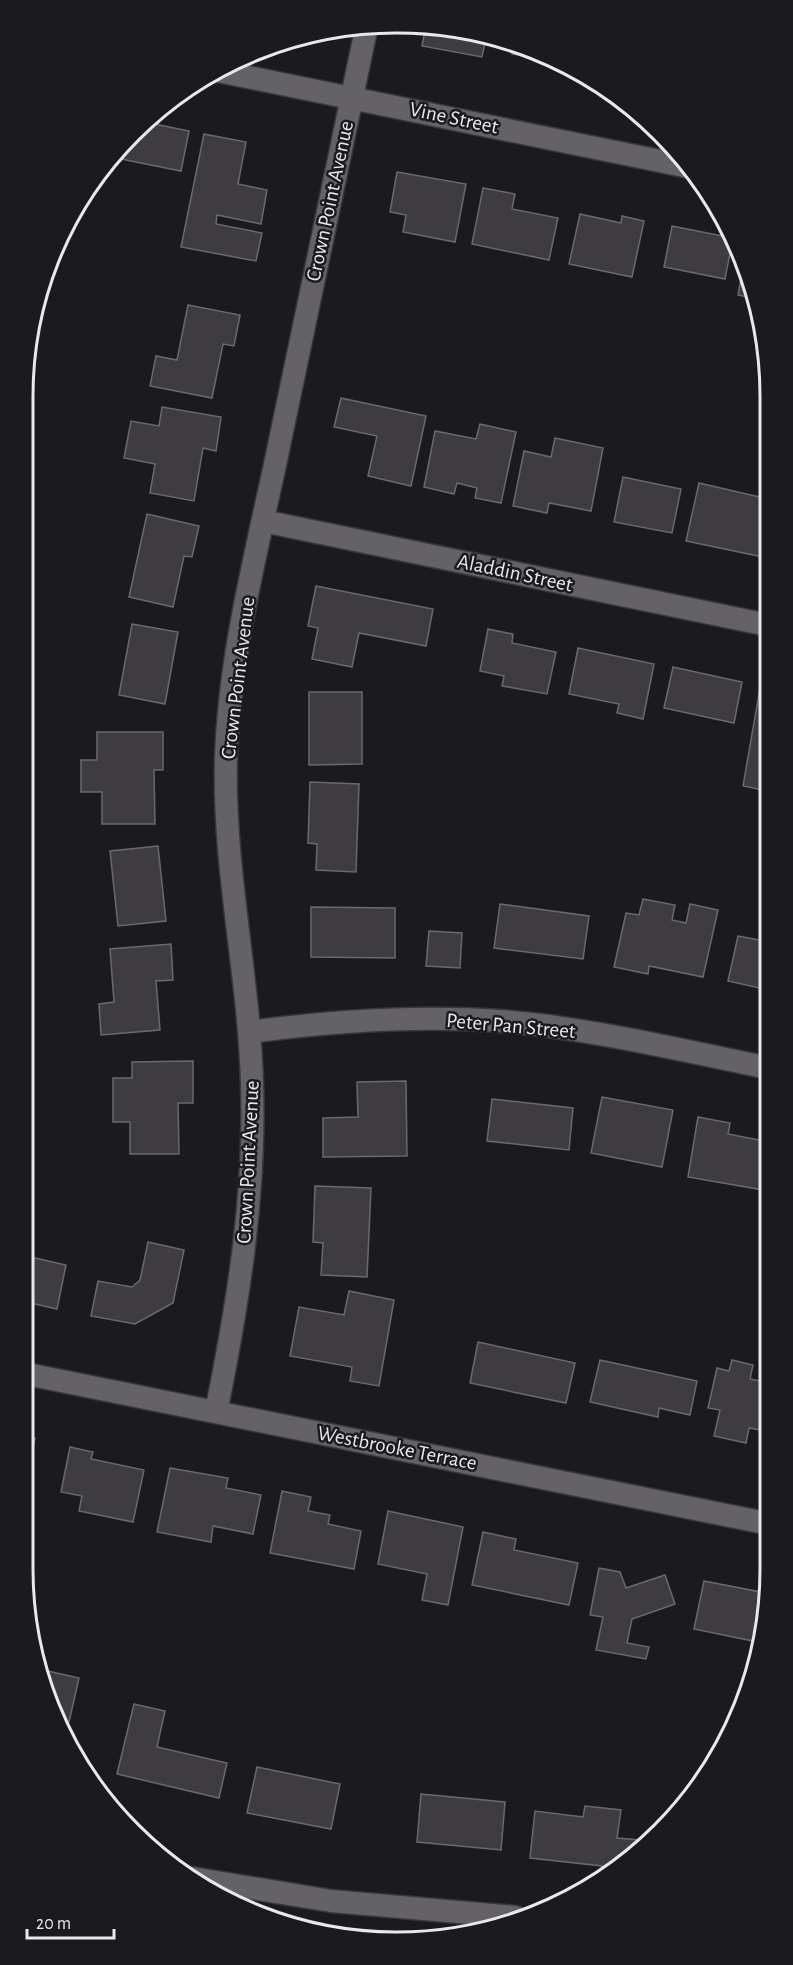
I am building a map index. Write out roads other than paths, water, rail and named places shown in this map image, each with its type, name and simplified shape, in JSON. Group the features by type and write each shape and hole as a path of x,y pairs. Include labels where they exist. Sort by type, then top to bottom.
{"street":[{"name":"Crown Point Avenue","path":"216,1412 244,1251 252,1130 249,1032 233,892 226,759 239,645 365,35"},
{"name":"Vine Street","path":"230,73 676,164"},
{"name":"Aladdin Street","path":"263,521 760,623"},
{"name":"Peter Pan Street","path":"249,1032 385,1020 501,1021 597,1034 760,1066"},
{"name":"Westbrooke Terrace","path":"33,1375 760,1522"},
{"path":"212,1881 331,1901 504,1916"}]}
